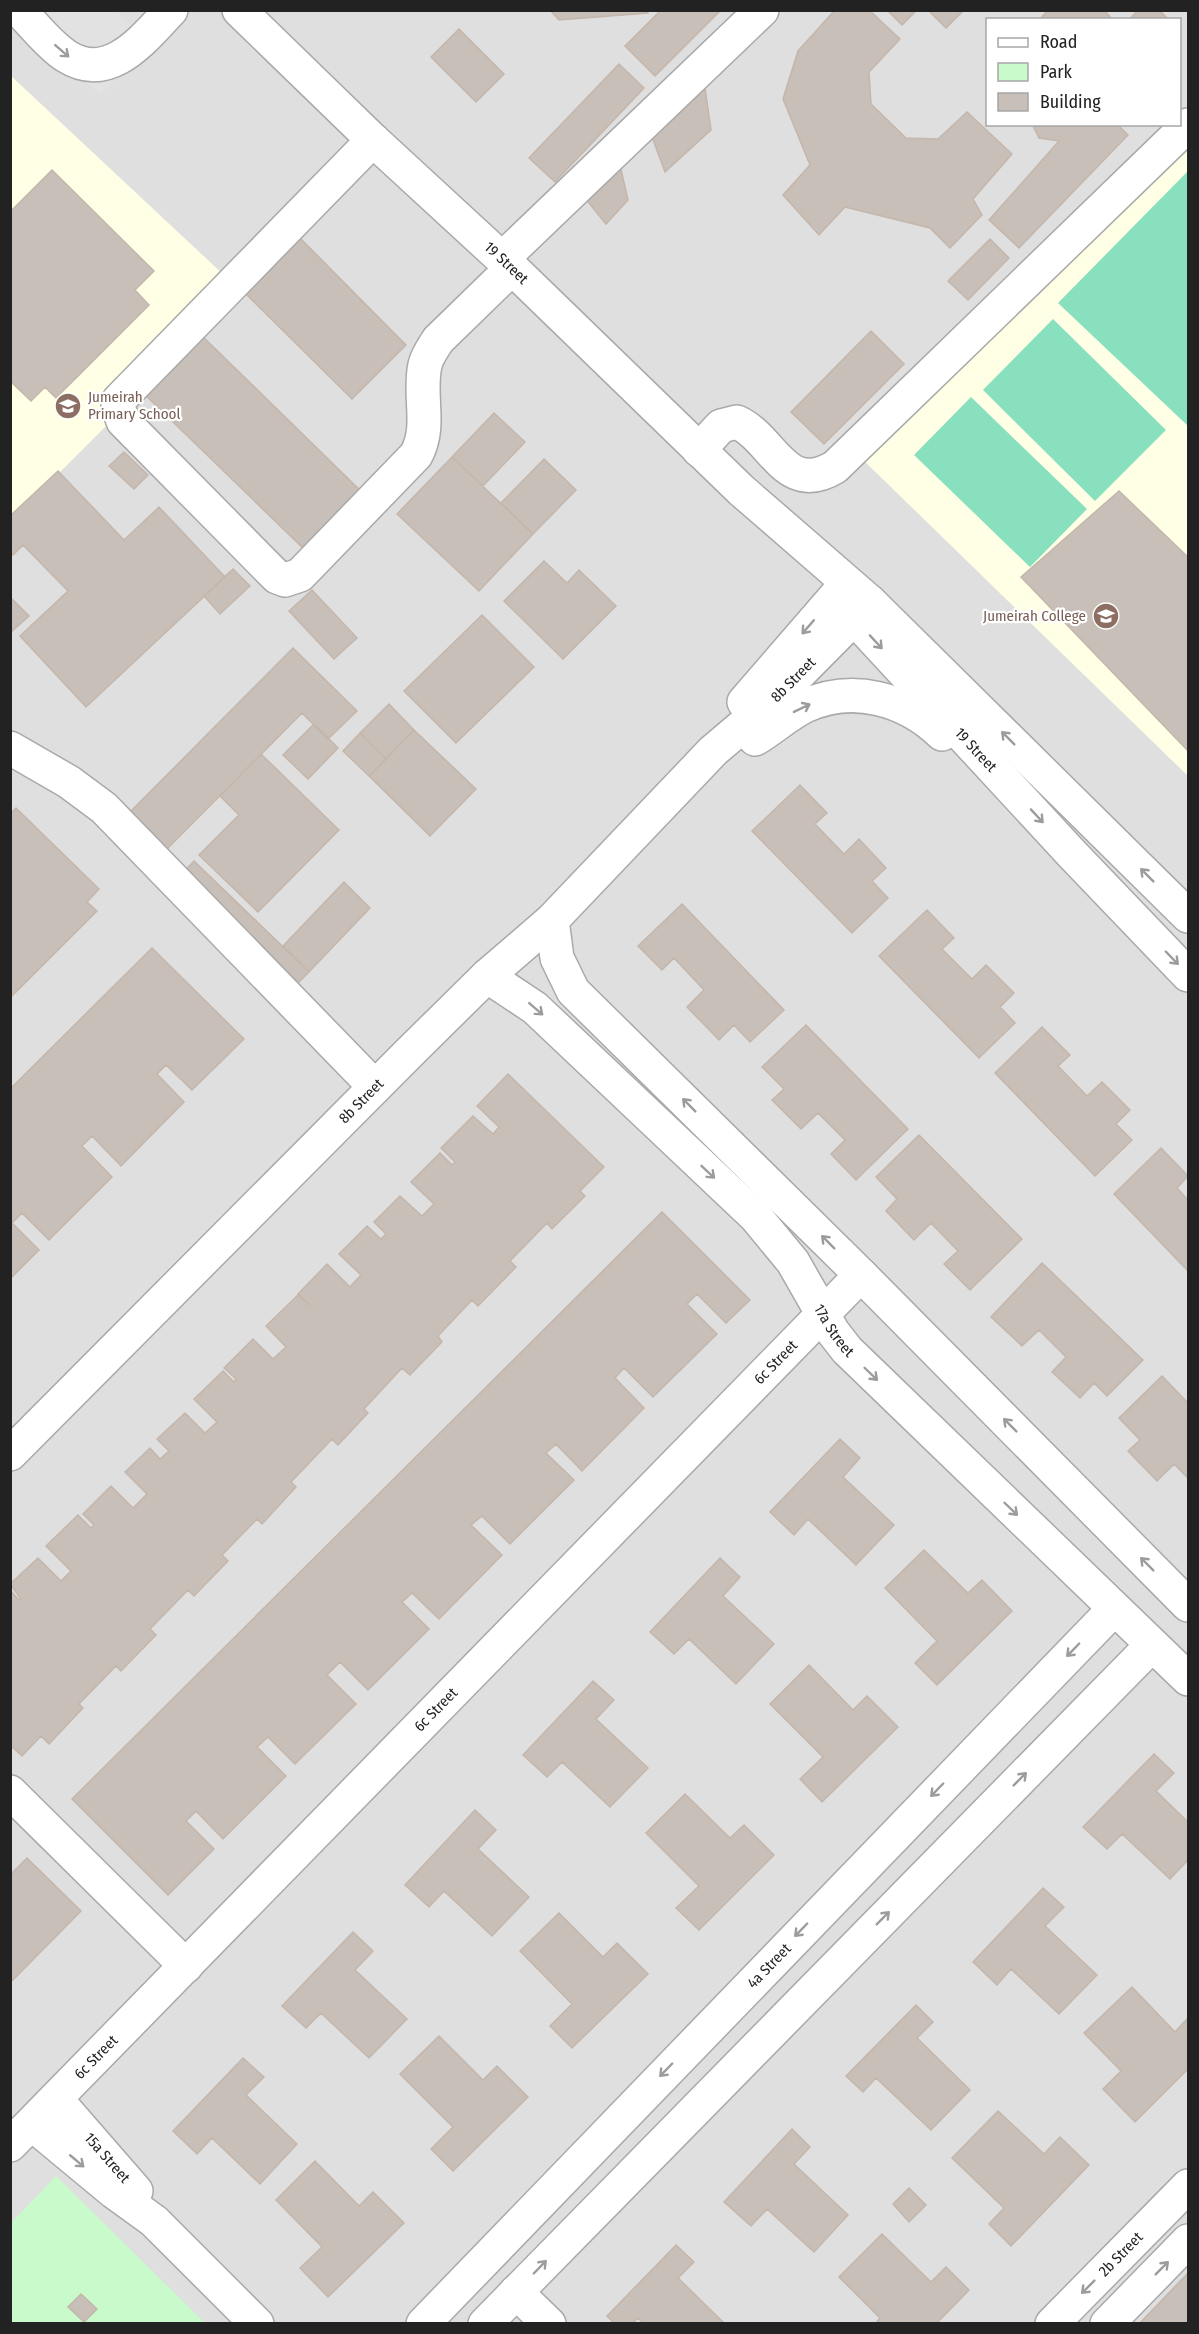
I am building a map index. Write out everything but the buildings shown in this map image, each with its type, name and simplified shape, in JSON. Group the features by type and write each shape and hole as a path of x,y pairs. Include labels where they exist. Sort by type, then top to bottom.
{"street":[{"path":"19,10 66,56 80,63 96,65 112,62 125,56 171,10"},
{"name":"19 Street","path":"239,10 373,140 507,263 771,518 852,600 1188,916"},
{"path":"373,140 124,394 118,407 123,421 277,577 285,580 300,575 416,454 424,435 425,363 438,340 507,263 762,10"},
{"path":"699,450 721,426 737,422 790,470 813,476 835,466 1188,126"},
{"name":"19 Street","path":"852,600 1013,790 1188,975"},
{"name":"8b Street","path":"10,1454 487,976 552,920 713,751 753,690 852,600"},
{"path":"713,751 734,747 755,739 790,715 823,700 840,696 876,698 894,702 926,719 979,768 1013,790"},
{"path":"10,748 69,782 104,808 375,1087"},
{"path":"552,920 557,958 573,991 861,1275 1188,1605"},
{"name":"17a Street","path":"487,976 535,1008 756,1217 793,1262 847,1350 1188,1679"},
{"name":"6c Street","path":"21,2134 822,1311 861,1275"},
{"name":"4a Street","path":"423,2324 717,2016 1114,1608"},
{"path":"485,2324 1152,1645"},
{"path":"10,1792 186,1966"},
{"path":"748,1985 784,2019"},
{"path":"717,2016 753,2050"},
{"name":"15a Street","path":"56,2099 127,2179 154,2221"},
{"name":"15a Street","path":"21,2134 114,2192 154,2221 256,2324"},
{"name":"2b Street","path":"1052,2324 1188,2186"},
{"path":"1107,2324 1188,2241"},
{"path":"516,2292 549,2324"}],"shaded area":[{"path":"11,11 1188,11 1188,2323 11,2324"},
{"path":"13,11 116,11 150,44 100,95"},
{"name":"Jumeirah Primary School","path":"10,75 241,291 11,521 10,521"},
{"name":"Jumeirah College","path":"1188,134 1188,776 858,455"}],"green space":[{"path":"1188,171 1188,426 1058,303"},
{"path":"1053,319 1166,430 1095,501 983,390"},
{"path":"971,397 1087,509 1030,567 914,455"},
{"path":"56,2176 205,2323 11,2323 10,2224"}],"place":[{"name":"Jumeirah Primary School","path":"68,406"},
{"name":"Jumeirah College","path":"1106,616"}]}
